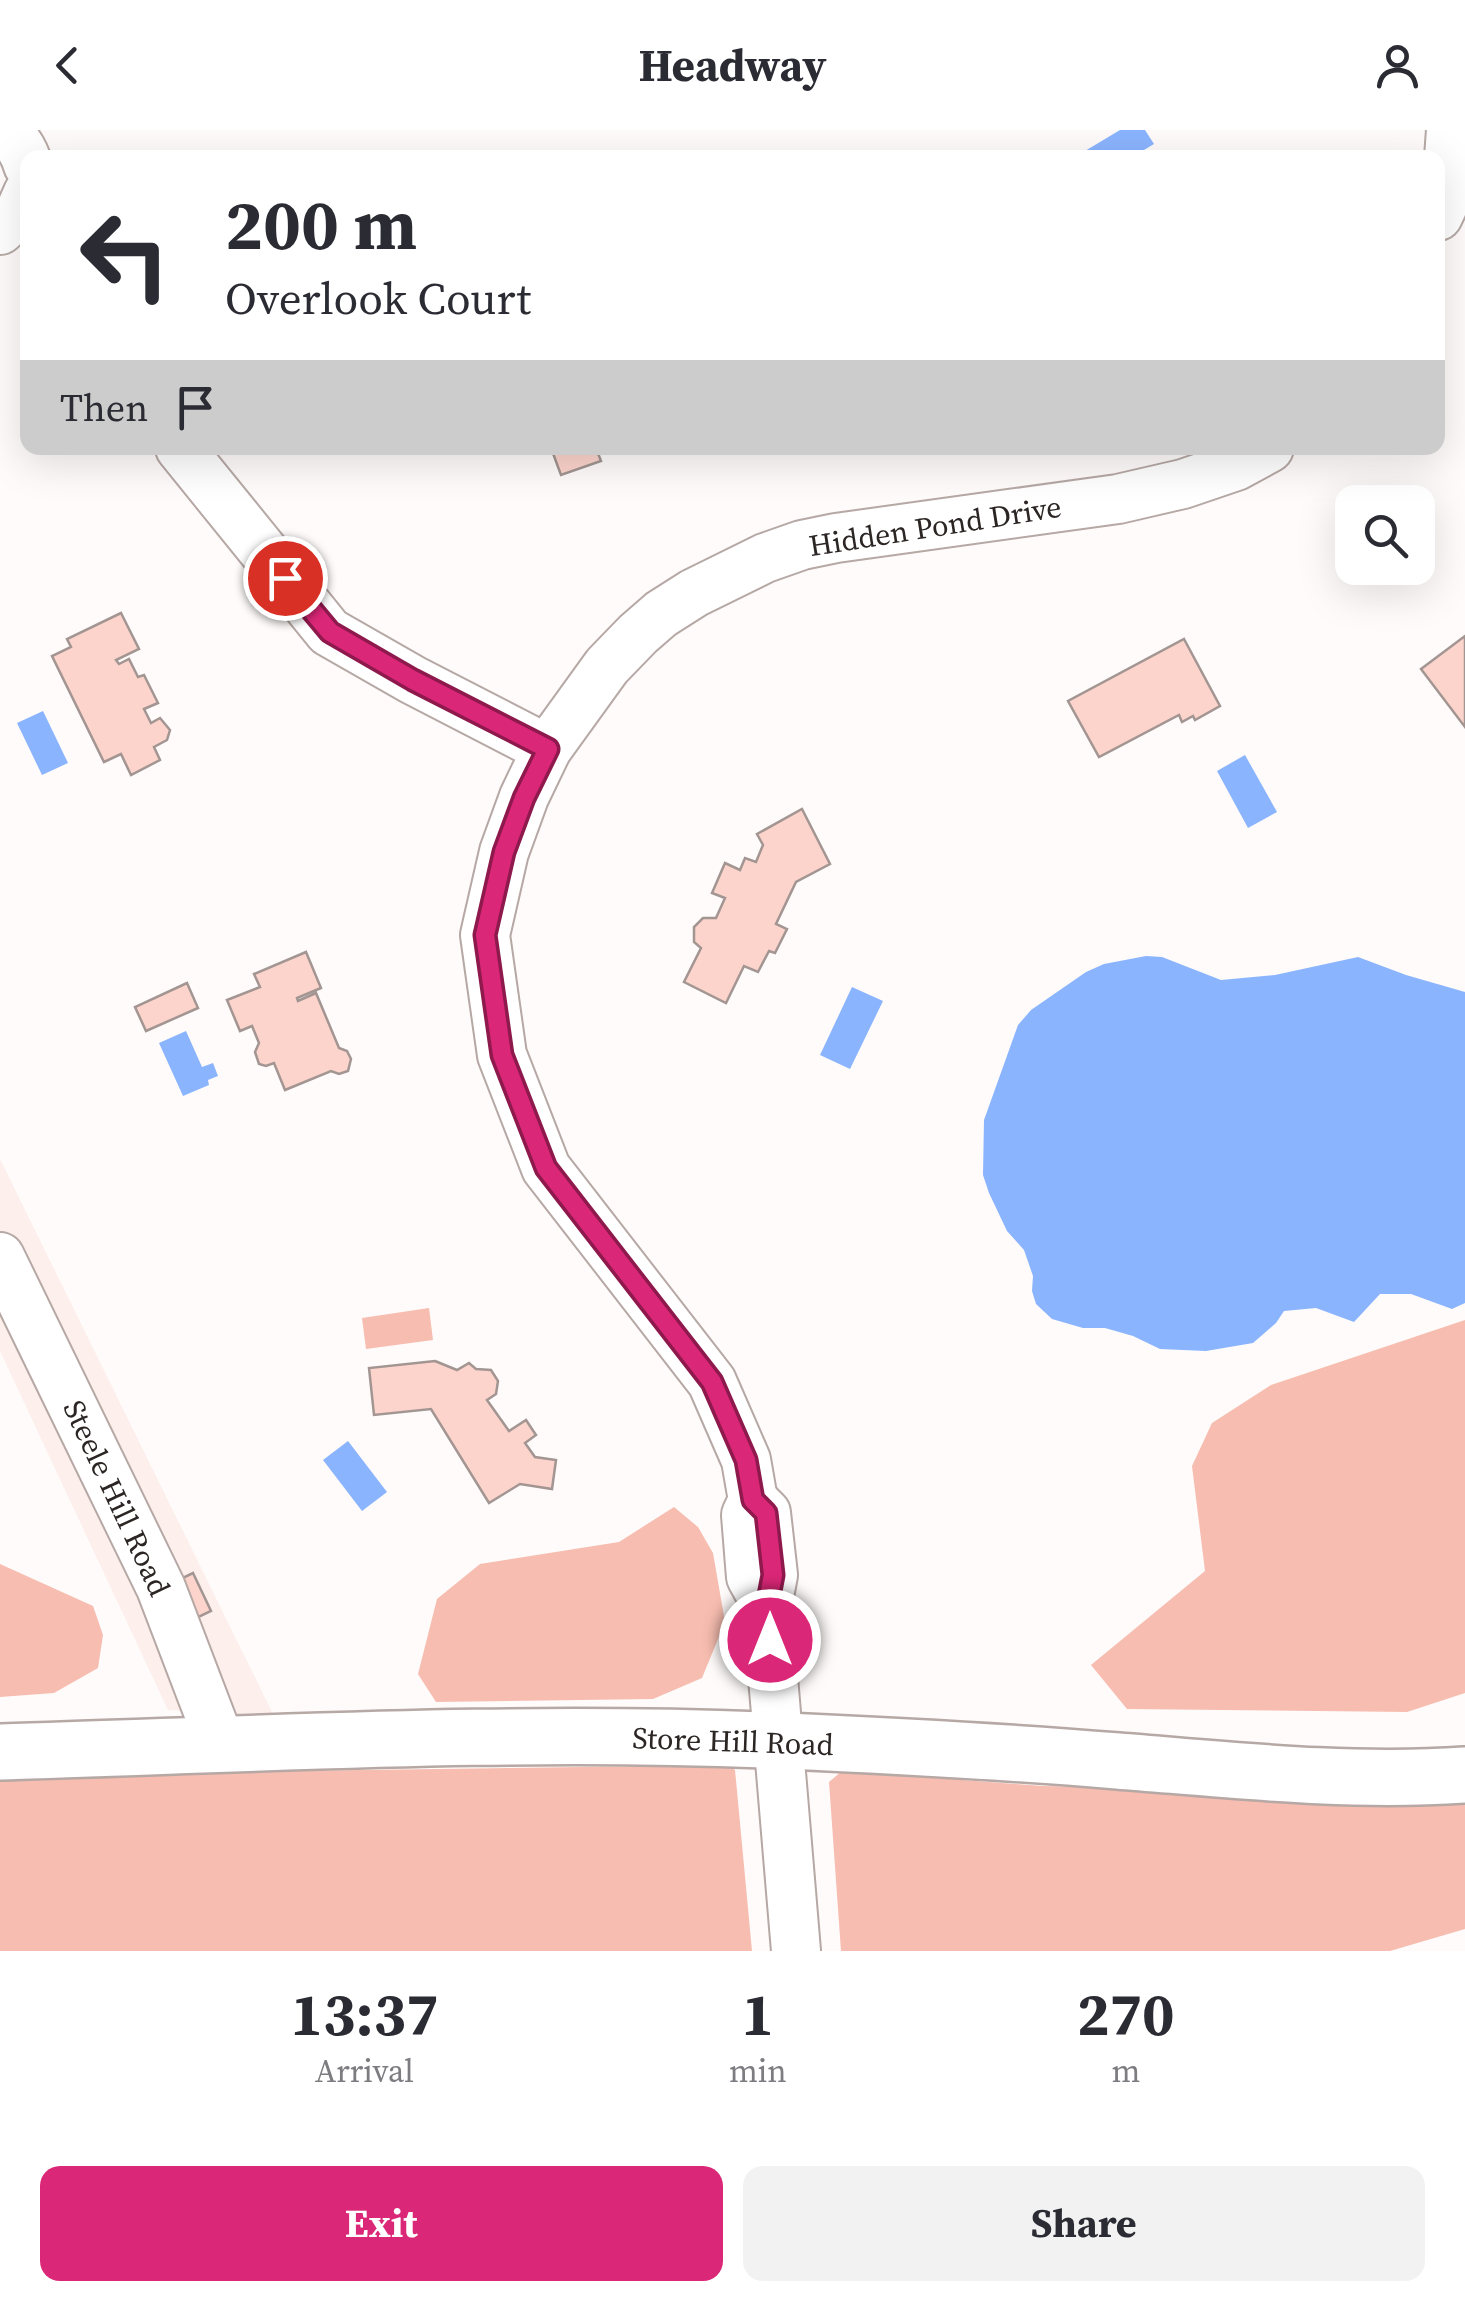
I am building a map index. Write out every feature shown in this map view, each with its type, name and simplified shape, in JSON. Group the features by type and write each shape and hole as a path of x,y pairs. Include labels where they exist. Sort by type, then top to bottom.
{"main road":[{"name":"Store Hill Road","path":"0,1752 358,1740 627,1737 1043,1755 1324,1777 1465,1775"}],"street":[{"path":"6,130 22,150"},
{"path":"1445,200 1451,130"},
{"path":"186,455 330,632 413,680 548,749"},
{"name":"Hidden Pond Drive","path":"796,1951 767,1606 773,1575 766,1513 753,1500 746,1460 712,1382 546,1168 502,1055 485,935 504,852 548,749 607,666 661,614 694,593 765,558 802,545 1118,499 1183,484 1256,455"},
{"name":"Steele Hill Road","path":"0,1257 161,1588 220,1746"}],"shaded area":[{"path":"0,1159 274,1716 168,1710 0,1351"},
{"path":"429,1308 433,1340 366,1349 362,1318"},
{"path":"1465,1320 1465,1693 1407,1712 1127,1709 1091,1665 1205,1571 1192,1466 1212,1423 1271,1385"},
{"path":"674,1507 698,1527 713,1553 725,1622 702,1678 653,1699 436,1702 418,1674 437,1599 480,1564 619,1542"},
{"path":"0,1564 93,1606 103,1635 98,1668 54,1693 0,1697"},
{"path":"729,1765 735,1770 752,1951 0,1951 0,1775"},
{"path":"842,1771 1043,1786 1465,1794 1465,1929 1390,1951 841,1951 829,1782"}],"water":[{"path":"1120,130 1145,130 1154,144 1144,150 1087,150"},
{"path":"43,711 68,763 42,775 17,723"},
{"path":"1245,755 1277,812 1248,828 1217,771"},
{"path":"1162,957 1221,980 1275,975 1358,957 1465,992 1465,1303 1452,1309 1411,1294 1380,1294 1354,1322 1316,1308 1284,1311 1253,1343 1206,1351 1160,1349 1105,1328 1083,1328 1052,1319 1036,1304 1033,1276 1024,1250 1007,1231 983,1175 984,1120 1018,1025 1031,1010 1086,972 1104,964"},
{"path":"852,987 883,1001 850,1069 820,1055"},
{"path":"186,1031 202,1067 213,1063 218,1076 208,1080 209,1085 183,1096 159,1043"},
{"path":"348,1441 387,1492 362,1511 323,1460"}],"building":[{"path":"554,455 599,455 601,461 561,475"},
{"path":"121,613 139,649 116,660 119,664 129,659 138,677 144,675 158,703 144,709 151,723 160,718 170,730 167,740 154,747 160,760 131,775 121,754 104,762 52,656 71,647 67,639"},
{"path":"1465,636 1465,727 1421,669"},
{"path":"1184,639 1220,706 1195,720 1193,716 1182,722 1179,715 1099,757 1068,701"},
{"path":"802,809 830,864 796,882 776,924 787,929 775,953 769,951 758,972 744,966 726,1003 684,982 701,948 694,942 694,927 703,918 716,918 725,898 712,893 725,863 740,870 745,858 756,862 763,845 757,834"},
{"path":"306,952 321,988 297,998 298,1001 316,993 339,1048 347,1051 351,1059 348,1071 331,1071 285,1090 274,1063 259,1064 255,1052 259,1043 252,1026 240,1031 227,1000 260,987 254,974"},
{"path":"187,983 198,1008 146,1031 135,1007"},
{"path":"435,1361 457,1370 469,1363 476,1369 491,1370 498,1381 496,1394 487,1400 509,1431 526,1420 536,1435 525,1443 535,1457 556,1460 552,1489 520,1484 489,1503 431,1409 374,1415 369,1368"},
{"path":"193,1573 211,1611 157,1637 139,1599"}],"route":[{"path":"285,578 330,632 413,680 548,749 504,852 485,935 502,1055 546,1168 712,1382 736,1434 746,1460 753,1500 766,1513 773,1575 767,1606 770,1640"}]}
